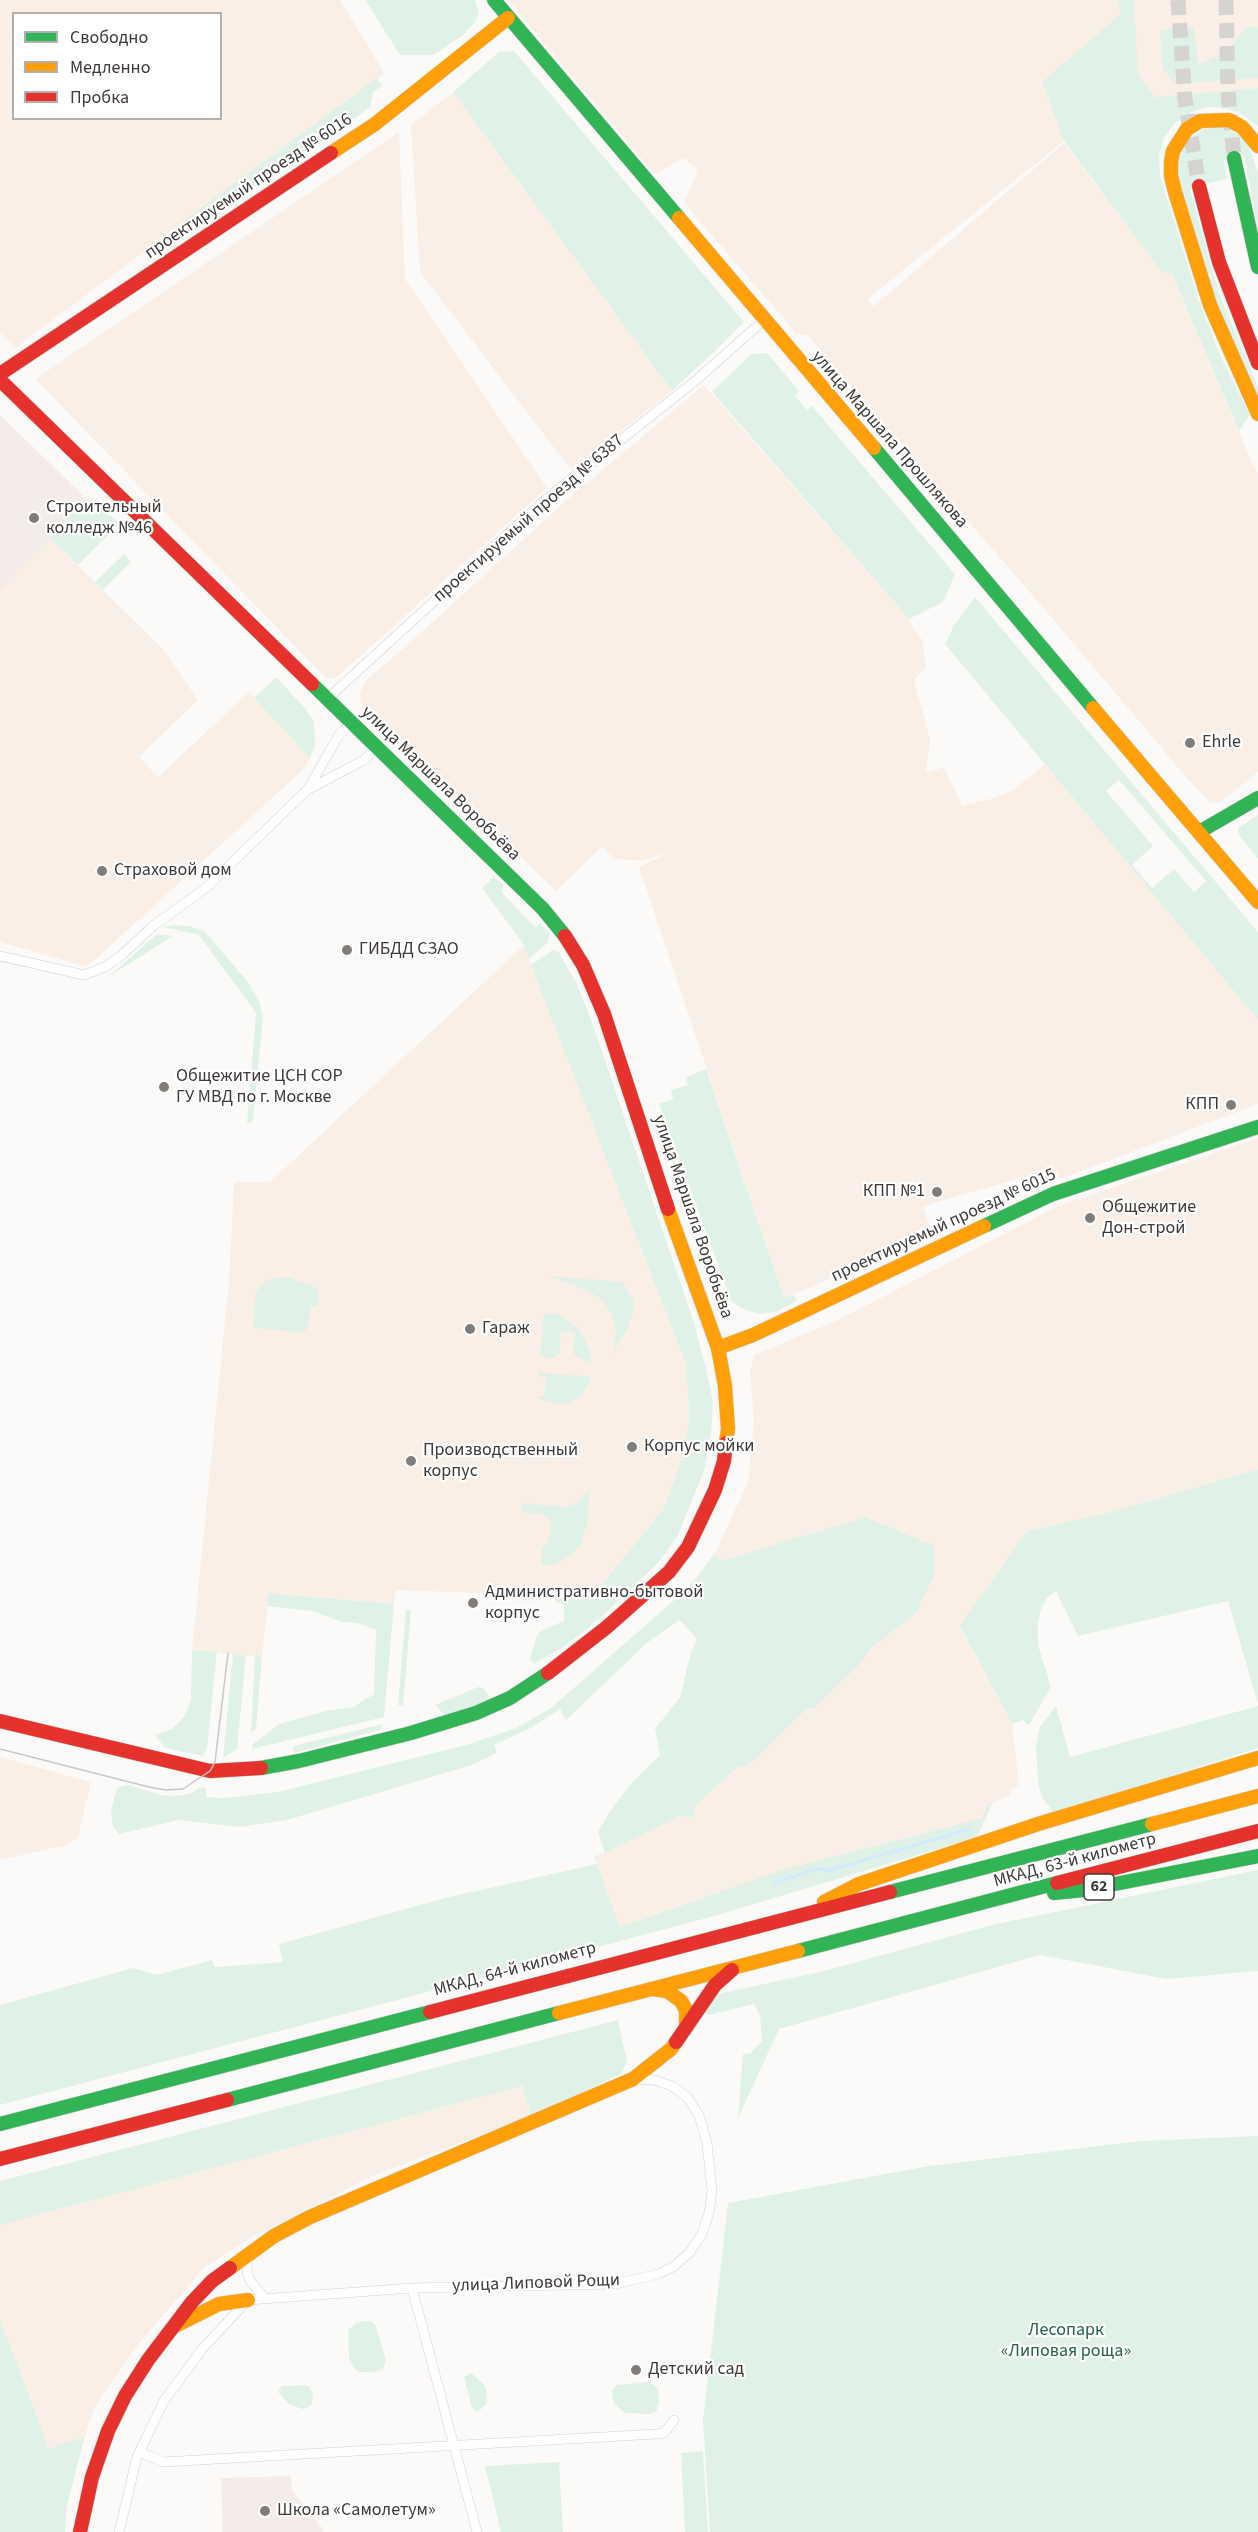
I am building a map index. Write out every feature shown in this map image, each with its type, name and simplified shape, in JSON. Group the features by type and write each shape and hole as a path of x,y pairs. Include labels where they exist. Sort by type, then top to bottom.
{"main road":[{"name":"улица Маршала Прошлякова","path":"494,0 1258,902"},
{"name":"проектируемый проезд № 6016","path":"0,374 375,124 508,18"},
{"path":"1258,146 1242,127 1229,120 1206,120 1187,129 1173,151 1171,162 1171,176 1175,192 1210,305 1258,414"},
{"path":"1234,158 1258,267"},
{"path":"1199,186 1219,262 1258,363"},
{"name":"улица Маршала Воробьёва","path":"0,380 543,909 573,948 604,1014 667,1207 718,1348 725,1386 726,1444 715,1490 688,1547 662,1578 607,1627 531,1686 476,1713 400,1736 272,1767 222,1771 210,1771 0,1721"},
{"path":"1199,832 1258,798"},
{"name":"проектируемый проезд № 6015","path":"718,1348 753,1335 1053,1194 1258,1127"},
{"path":"794,1917 859,1884 1038,1824 1258,1758"},
{"name":"МКАД, 63-й километр","path":"1041,1852 1258,1796"},
{"name":"МКАД, 63-й километр","path":"738,1966 1258,1831"},
{"name":"МКАД, 64-й километр","path":"0,2124 1041,1852"},
{"name":"62","path":"1005,1898 1084,1890 1258,1856"},
{"path":"0,2159 738,1966"},
{"path":"80,2532 92,2477 108,2431 125,2396 148,2360 192,2302 212,2281 274,2236 356,2196 633,2079 655,2064 671,2049 715,1985 738,1966"},
{"path":"651,1990 667,1990 681,2001 686,2010 686,2028"},
{"path":"175,2326 219,2304 248,2300"}],"street":[{"name":"проектируемый проезд № 6387","path":"327,699 546,499 694,382 764,320"},
{"path":"309,789 339,735 351,723"},
{"path":"0,956 84,975 105,967 121,956 153,926 207,887 309,789 364,760 376,748"},
{"path":"655,2064 655,2076 659,2082"},
{"name":"улица Липовой Рощи","path":"248,2300 412,2288 616,2284 637,2280 673,2267 690,2252 702,2234 709,2213 712,2192 707,2144 699,2115 687,2097 672,2086 633,2079"},
{"path":"248,2254 247,2273 251,2282 265,2298"},
{"path":"412,2288 477,2532"},
{"path":"119,2532 140,2452 164,2401 203,2348 248,2300"},
{"path":"140,2452 163,2462 656,2434 664,2433 674,2420"}],"shaded area":[{"path":"0,0 340,0 384,73 15,348 0,333"},
{"path":"508,0 801,0 828,37 698,170 683,158 655,175"},
{"path":"801,0 1258,0 1258,88 1155,97 1138,77 1161,271 1064,141 819,338 796,333 684,203 698,170 828,38"},
{"path":"453,92 672,391 571,470 420,272 411,125"},
{"path":"399,132 405,279 547,488 336,678 326,678 35,379"},
{"path":"1064,143 1161,270 1172,274 1253,465 1046,611 807,335 819,338 867,299 874,306"},
{"path":"704,385 909,619 913,628 668,853 641,861 615,859 403,649 570,497"},
{"name":"Строительный колледж №46","path":"0,415 87,499 0,591"},
{"path":"1253,465 1258,473 1258,621 1242,632 1251,642 1149,733 1046,611"},
{"path":"50,538 164,650 198,700 139,757 158,777 111,820 88,797 0,880 0,591"},
{"path":"1258,621 1258,670 1236,689 1251,706 1179,769 1149,733 1251,642 1242,631"},
{"path":"913,628 923,641 926,668 914,680 930,739 926,773 944,767 962,806 994,798 1013,790 1045,764 1258,1020 1258,1104 1060,1179 1056,1168 923,1206 932,1233 784,1299 639,867 668,853"},
{"path":"403,649 602,847 556,891 361,703 360,693 366,680"},
{"path":"1258,670 1258,772 1219,803 1209,802 1179,769 1251,706 1236,689"},
{"path":"249,692 310,758 304,769 87,967 0,942 0,880 88,797 112,820"},
{"path":"524,945 686,1364 689,1416 685,1451 663,1510 591,1597 396,1590 394,1604 269,1593 262,1657 192,1650 229,1281 234,1182 270,1182"},
{"path":"1258,1138 1258,1469 1115,1511 1027,1531 960,1627 1012,1724 1019,1785 1010,1790 1011,1795 988,1804 982,1818 781,1870 619,1927 594,1856 605,1853 680,1816 692,1818 697,1804 739,1766 747,1767 807,1709 815,1708 859,1665 869,1650 916,1613 935,1546 867,1517 720,1561 715,1553 748,1482 754,1423 750,1372 754,1355 836,1321 1058,1206"},
{"path":"0,1757 91,1782 78,1838 67,1845 0,1860"},
{"path":"524,2086 531,2117 372,2176 252,2237 205,2267 140,2342 94,2408 85,2436 49,2450 0,2319 0,2225"},
{"name":"Школа «Самолетум»","path":"291,2476 292,2490 325,2532 223,2532 221,2478"}],"green space":[{"path":"365,0 475,0 479,13 475,22 463,35 433,55 400,55"},
{"path":"1118,0 1134,0 1138,75 1155,97 1258,88 1258,126 1238,112 1207,107 1192,112 1175,123 1164,138 1159,155 1160,176 1199,301 1220,355 1250,415 1239,431 1172,274 1161,271 1064,141 1042,82 1121,14"},
{"path":"1254,26 1258,29 1258,78 1175,84 1162,68 1160,30 1194,27 1198,64 1218,56 1235,42 1245,28"},
{"path":"514,51 744,322 672,391 453,92 499,52"},
{"path":"377,78 382,86 373,92 370,107 323,141 186,228 182,222"},
{"path":"1226,128 1247,142 1258,172 1258,228 1244,155 1224,160 1227,179 1190,188 1222,301 1258,387 1258,403 1215,302 1177,175 1176,165 1184,143 1203,129"},
{"path":"767,353 799,391 795,396 807,410 812,406 955,574 943,602 909,619 712,392 751,354"},
{"path":"87,499 120,523 78,565 50,538"},
{"path":"124,554 131,562 103,590 95,582"},
{"path":"975,597 1258,932 1258,1020 945,644 954,625","holes":["1119,780 1206,881 1194,892 1174,869 1152,888 1132,865 1153,846 1106,791"]},
{"path":"276,677 305,708 314,722 315,745 310,758 254,698"},
{"path":"1258,815 1258,859 1239,835 1238,828"},
{"path":"494,877 503,884 502,893 535,927 540,923 550,934 547,943 529,959 524,945 482,888"},
{"path":"189,926 204,931 249,983 260,1004 263,1017 253,1121 247,1124 256,1013 199,935 163,927"},
{"path":"157,934 173,936 108,977"},
{"path":"553,950 558,951 576,982 592,1022 694,1323 713,1403 711,1437 704,1471 678,1535 659,1562 598,1620 565,1646 534,1664 530,1659 537,1635 542,1630 564,1621 564,1604 555,1602 555,1597 591,1597 663,1510 685,1451 689,1416 686,1364 531,965"},
{"path":"706,1069 784,1298 794,1295 797,1301 776,1312 761,1314 749,1311 739,1307 731,1300 659,1104 673,1099 671,1090 688,1085 686,1077"},
{"path":"549,1276 621,1282 626,1287 634,1302 633,1312 627,1330 613,1353 616,1330 612,1314 602,1300 589,1291"},
{"path":"288,1277 319,1291 317,1306 311,1306 308,1327 303,1333 255,1328 253,1324 256,1292 264,1282 274,1278"},
{"path":"544,1313 560,1315 580,1330 590,1350 592,1363 576,1357 573,1351 575,1332 561,1331 559,1354 554,1358 540,1357"},
{"path":"538,1372 591,1377 579,1398 568,1403 556,1404 537,1398 537,1396 544,1396 546,1377 538,1376"},
{"path":"1258,1469 1258,1704 1228,1601 1078,1636 1056,1591 1047,1598 1041,1609 1038,1623 1038,1645 1051,1687 1029,1725 1022,1720 1012,1724 960,1626 1027,1531 1115,1511"},
{"path":"589,1491 588,1521 581,1543 562,1561 552,1565 541,1565 542,1548 548,1542 552,1527 549,1519 542,1514 521,1512 521,1503 565,1507 574,1504"},
{"path":"866,1517 935,1546 934,1576 916,1613 869,1650 859,1665 815,1708 807,1709 747,1767 739,1766 697,1804 692,1818 680,1816 605,1853 598,1832 610,1811 630,1785 660,1755 655,1729 680,1697 691,1652 697,1639 680,1620 648,1642 566,1720 560,1709 529,1729 494,1745 497,1753 472,1765 287,1820 240,1827 179,1820 119,1834 113,1827 111,1811 117,1788 122,1786 129,1785 161,1795 175,1796 189,1794 202,1787 206,1788 206,1797 225,1798 278,1792 466,1745 516,1728 551,1708 689,1587 715,1553 720,1561"},
{"path":"268,1593 394,1604 384,1717 252,1749 253,1744 279,1724 330,1710 353,1707 374,1694 376,1630 357,1623 341,1622 313,1611 267,1606"},
{"path":"406,1610 411,1610 403,1706 398,1705"},
{"path":"192,1650 217,1652 207,1748 203,1756 165,1748 155,1735 172,1729 184,1717 191,1700"},
{"path":"233,1654 246,1655 237,1749 223,1758"},
{"path":"255,1656 262,1657 256,1729 251,1733"},
{"path":"478,1687 483,1688 491,1698 488,1701 446,1717 435,1705"},
{"path":"1056,1706 1070,1757 1258,1706 1258,1748 1054,1813 1041,1796 1036,1745 1040,1727"},
{"path":"383,1724 380,1730 294,1753 293,1746"},
{"path":"993,1802 977,1837 711,1917 0,2105 0,2005 133,1968 157,1975 212,1960 215,1967 283,1962 279,1944 445,1898 597,1864 620,1927 781,1870 982,1818 988,1804"},
{"path":"1258,1870 1258,1971 1167,1979 1040,1955 779,2029 738,2118 743,2054 751,2053 762,2041 760,2015 754,2004 708,2015 702,2011 717,1994 820,1972 992,1925"},
{"path":"618,2020 627,2062 621,2074 531,2117 523,2086 0,2225 0,2181"},
{"name":"Лесопарк «Липовая роща»","path":"1258,2136 1258,2532 710,2532 703,2420 728,2203 929,2166 1140,2141"},
{"path":"0,2319 49,2449 85,2436 67,2506 65,2532 0,2532"},
{"path":"363,2321 375,2324 386,2360 383,2369 374,2372 359,2372 353,2367 349,2358 348,2330 356,2323"},
{"path":"471,2373 484,2384 487,2394 486,2404 478,2412 472,2408 464,2377"},
{"path":"650,2382 658,2389 659,2403 656,2412 651,2414 625,2413 614,2404 612,2391 616,2385"},
{"path":"306,2385 310,2387 313,2396 312,2404 307,2408 302,2409 289,2404 278,2392 282,2386"},
{"path":"703,2451 708,2532 685,2532 681,2453"},
{"path":"559,2462 563,2532 501,2532 485,2466"}],"waterway":[{"path":"774,1883 820,1868 827,1871 970,1829"}],"tunnel":[{"path":"1178,0 1185,99 1199,186"},
{"path":"1226,0 1228,92 1234,158"}],"tram line":[{"path":"0,1749 149,1787 166,1790 183,1789 210,1771 215,1762 228,1653"}],"traffic: fast":[{"path":"494,0 679,218"},
{"path":"1234,158 1258,267"},
{"path":"874,448 1093,708"},
{"path":"312,684 543,909 565,936"},
{"path":"1199,832 1258,798"},
{"path":"984,1226 1053,1194 1258,1127"},
{"path":"261,1768 299,1761 411,1733 476,1713 510,1698 548,1673"},
{"path":"890,1892 1152,1824"},
{"path":"1054,1893 1084,1890 1258,1856"},
{"path":"798,1951 1057,1883"},
{"path":"0,2124 430,2012"},
{"path":"227,2100 559,2013"}],"traffic: slow":[{"path":"331,153 375,124 508,18"},
{"path":"1258,146 1242,127 1229,120 1200,121 1187,129 1173,151 1171,162 1171,176 1175,192 1210,305 1258,414"},
{"path":"679,218 874,448"},
{"path":"1093,708 1258,902"},
{"path":"668,1209 718,1348 725,1386 728,1429 726,1443"},
{"path":"718,1348 753,1335 984,1226"},
{"path":"824,1902 859,1884 1038,1824 1258,1758"},
{"path":"1152,1824 1258,1796"},
{"path":"559,2013 798,1951"},
{"path":"653,1989 667,1991 681,2001 686,2010 686,2026"},
{"path":"230,2268 274,2236 310,2217 633,2079 671,2049 676,2042"},
{"path":"177,2325 219,2304 248,2300"}],"traffic: jam":[{"path":"0,374 331,153"},
{"path":"1199,186 1219,262 1258,363"},
{"path":"0,380 312,684"},
{"path":"565,936 583,965 604,1014 668,1209"},
{"path":"548,1673 607,1627 669,1572 688,1547 715,1490 724,1461 726,1443"},
{"path":"0,1721 210,1771 261,1768"},
{"path":"1057,1883 1258,1831"},
{"path":"430,2012 890,1892"},
{"path":"676,2042 715,1985 732,1970"},
{"path":"0,2159 227,2100"},
{"path":"80,2532 92,2477 108,2431 125,2396 148,2360 192,2302 212,2281 230,2268"}],"place":[{"name":"Строительный колледж №46","path":"34,518"},
{"name":"Ehrle","path":"1190,743"},
{"name":"Страховой дом","path":"102,871"},
{"name":"ГИБДД СЗАО","path":"347,950"},
{"name":"Общежитие ЦСН СОР ГУ МВД по г. Москве","path":"164,1087"},
{"name":"КПП","path":"1231,1105"},
{"name":"КПП №1","path":"937,1192"},
{"name":"Общежитие Дон-строй","path":"1090,1218"},
{"name":"Гараж","path":"470,1329"},
{"name":"Корпус мойки","path":"632,1447"},
{"name":"Производственный корпус","path":"411,1461"},
{"name":"Административно-бытовой корпус","path":"473,1603"},
{"name":"Детский сад","path":"636,2370"},
{"name":"Школа «Самолетум»","path":"265,2511"}]}
